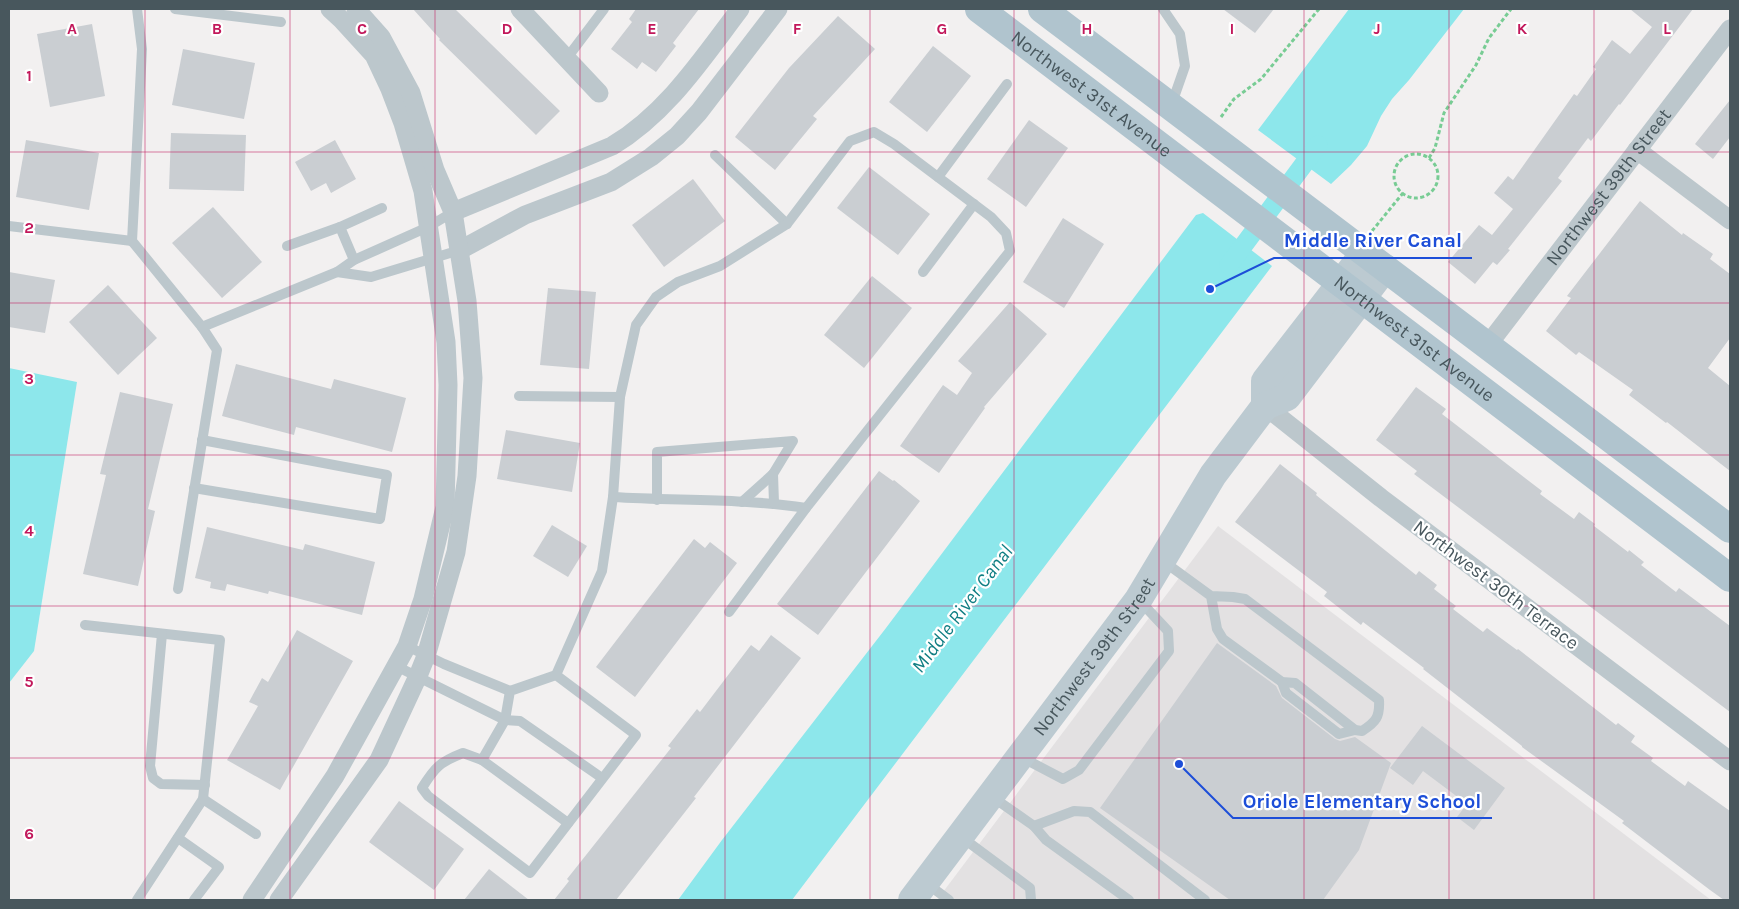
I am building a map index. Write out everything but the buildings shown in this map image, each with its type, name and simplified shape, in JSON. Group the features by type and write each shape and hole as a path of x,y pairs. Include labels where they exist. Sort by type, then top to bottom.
{"main road":[{"name":"Northwest 31st Avenue","path":"979,9 1730,578"},
{"name":"Northwest 31st Avenue","path":"1042,9 1730,529"}],"street":[{"path":"252,900 335,776 408,646 423,599 445,507 448,385 446,350 423,191 403,123 390,88 374,55 330,9"},
{"path":"279,900 379,760 418,676 426,656 456,552 467,476 472,378 467,301 453,212 435,170 411,93 381,38 356,9"},
{"path":"520,9 599,93"},
{"path":"453,212 612,146 631,135 674,95 740,9"},
{"path":"460,250 525,215 611,182 651,156 677,136 699,112 778,9"},
{"name":"Northwest 39th Street","path":"1487,346 1730,29"},
{"path":"1637,150 1730,220"},
{"path":"1265,406 1266,381 1351,291 1370,256"},
{"name":"Northwest 39th Street","path":"918,891 1138,600 1213,475 1265,406"},
{"name":"Northwest 30th Terrace","path":"1265,406 1381,498 1730,762"}],"lane":[{"path":"137,9 142,49 132,241 202,327 217,350 178,588"},
{"path":"175,9 281,22"},
{"path":"567,58 604,9"},
{"path":"1163,9 1180,34 1185,66 1171,107"},
{"path":"938,176 1007,84"},
{"path":"408,646 426,656 510,691 556,675 602,571 613,497 620,397 636,325 656,297 678,282 720,266 786,224 850,141 874,132 894,144 991,217 1006,233 1010,251 806,508 729,612"},
{"path":"715,155 786,224"},
{"path":"924,272 974,204"},
{"path":"287,246 382,208"},
{"path":"202,327 337,272 354,260 428,227 453,212"},
{"path":"9,226 132,241"},
{"path":"340,226 354,260"},
{"path":"337,272 371,277 460,250"},
{"path":"519,396 620,397"},
{"path":"194,488 380,519 387,475 202,440"},
{"path":"657,500 656,452 793,441 773,474 742,502"},
{"path":"773,474 774,503"},
{"path":"613,497 774,503 806,508"},
{"path":"1162,561 1211,596 1245,599 1379,700 1380,711 1374,724 1362,731 1355,730 1339,734 1286,693 1282,682 1223,639 1217,629 1211,596"},
{"path":"1020,756 1063,779 1079,770 1169,651 1168,631 1138,600"},
{"path":"85,625 220,640 203,799 137,900"},
{"path":"162,634 150,766 153,778 162,784 205,785"},
{"path":"396,666 504,720 520,721 602,778"},
{"path":"556,675 636,735 602,778 568,824 530,873 428,796 422,788 431,774 444,760 463,753 482,760 568,824"},
{"path":"482,760 504,720 510,691"},
{"path":"991,795 1034,826 1046,840 1128,900"},
{"path":"203,799 256,834"},
{"path":"1034,826 1074,811 1090,812 1205,900"},
{"path":"960,836 1030,888 1031,900"},
{"path":"178,838 219,867 194,900"},
{"path":"918,891 949,900"}],"path":[{"path":"1207,134 1234,99 1261,79 1319,9"},
{"path":"1429,158 1436,148 1444,113 1476,65 1490,38 1511,9"},
{"path":"1415,154 1422,154 1429,158 1437,169 1437,182 1434,188 1429,193 1416,197 1403,193 1395,181 1397,166 1401,160 1415,154"},
{"path":"1370,256 1403,193"}],"shaded area":[{"path":"1218,526 1711,900 937,900"}],"water":[{"path":"1349,9 1464,9 1392,99 1381,116 1367,146 1331,184 1258,130"},
{"path":"1203,213 1272,266 792,900 678,900 886,628 1196,215"},
{"path":"9,368 77,382 34,651 9,683"}],"waterway":[{"name":"Middle River Canal","path":"1229,265 1318,145"}],"place":[{"name":"Middle River Canal","path":"1210,289"},
{"name":"Oriole Elementary School","path":"1179,764"}]}
